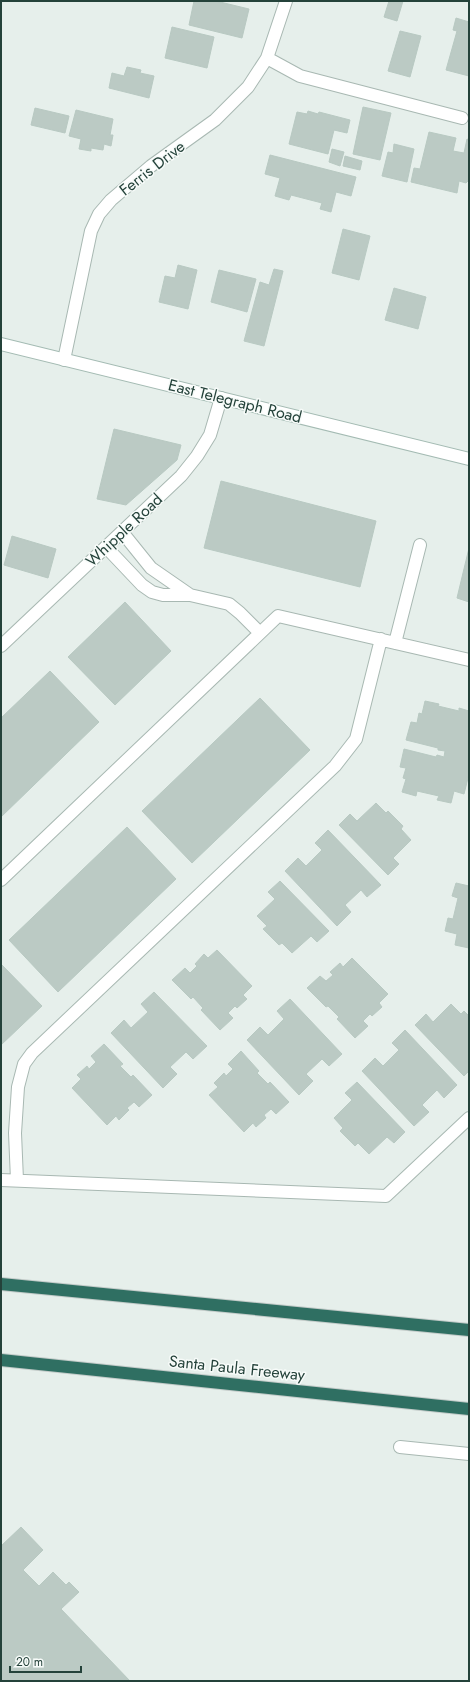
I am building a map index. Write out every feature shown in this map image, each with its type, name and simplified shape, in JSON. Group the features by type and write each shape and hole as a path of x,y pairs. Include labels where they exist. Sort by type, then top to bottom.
{"highway":[{"path":"1,1284 469,1330"},
{"name":"Santa Paula Freeway","path":"1,1360 469,1409"}],"street":[{"name":"Ferris Drive","path":"64,360 91,230 99,214 111,200 151,166 215,120 248,87 267,58 286,1"},
{"path":"267,58 300,76 462,118"},
{"name":"East Telegraph Road","path":"1,344 469,459"},
{"name":"Whipple Road","path":"1,646 182,476 210,435 221,398"},
{"path":"122,532 151,568 190,595"},
{"path":"395,643 420,544"},
{"path":"106,546 142,585 152,592 163,595 190,595 229,604 260,633"},
{"path":"1,880 278,616 469,660"},
{"path":"17,1180 15,1133 18,1087 24,1064 32,1053 335,766 356,739 381,639"},
{"path":"1,1180 386,1196 469,1118"},
{"path":"400,1447 469,1454"}],"building":[{"path":"194,1 216,1 249,9 242,38 189,25"},
{"path":"389,1 403,1 397,21 384,17"},
{"path":"456,18 469,22 469,76 446,70 457,31 453,30"},
{"path":"172,27 214,37 207,68 165,58"},
{"path":"400,31 421,36 410,77 388,71"},
{"path":"127,67 141,70 140,73 154,76 149,98 109,88 112,73 124,76"},
{"path":"363,107 391,113 380,160 353,154"},
{"path":"35,108 69,116 65,133 31,125"},
{"path":"76,110 113,119 110,135 113,135 111,146 104,144 103,150 91,148 91,151 79,149 81,139 69,136"},
{"path":"308,111 318,114 319,112 350,120 347,133 334,130 328,154 289,144 297,112 307,114"},
{"path":"429,132 456,138 453,151 464,153 467,139 469,140 469,180 466,183 459,181 457,193 411,182 414,168 420,169"},
{"path":"394,144 414,149 407,182 382,176 388,152 393,153"},
{"path":"332,149 344,152 340,166 329,162"},
{"path":"270,155 356,177 351,196 336,192 331,212 320,209 322,203 291,195 289,200 275,196 280,178 265,174"},
{"path":"345,156 362,161 360,170 343,166"},
{"path":"343,229 370,236 359,280 332,273"},
{"path":"178,265 197,270 188,309 159,302 165,276 175,278"},
{"path":"274,269 283,271 264,346 244,341 260,282 269,285"},
{"path":"219,270 256,279 247,312 211,302"},
{"path":"394,288 426,297 418,329 385,320"},
{"path":"114,429 181,445 177,460 126,505 97,499"},
{"path":"221,481 376,521 360,587 204,548"},
{"path":"12,536 56,549 48,578 4,565"},
{"path":"469,548 469,602 457,598"},
{"path":"125,602 171,651 115,705 68,657"},
{"path":"50,671 99,722 1,817 1,718"},
{"path":"260,698 310,750 192,863 142,811"},
{"path":"425,701 459,711 459,708 469,711 469,774 464,794 454,791 451,803 437,800 439,796 417,791 416,796 402,792 406,779 403,778 406,768 400,767 404,749 436,757 437,755 444,757 445,751 406,740 411,722 417,723 419,713 422,714"},
{"path":"376,803 386,813 388,811 403,826 401,829 411,840 393,858 399,864 388,875 339,825 350,814 357,821"},
{"path":"127,827 176,879 58,992 9,940"},
{"path":"328,830 381,885 367,897 361,890 345,905 351,912 337,926 285,871 298,858 306,866 322,850 315,843"},
{"path":"280,881 329,931 317,942 311,936 292,953 282,943 279,945 263,929 267,926 257,916 275,899 268,892"},
{"path":"456,883 469,886 469,948 455,945 457,934 445,931 448,918 453,919 458,898 452,896"},
{"path":"217,950 252,986 243,995 247,999 237,1008 235,1006 228,1013 233,1018 220,1030 201,1010 203,1008 193,997 191,999 172,980 185,968 190,973 197,966 195,964 204,954 208,958"},
{"path":"352,958 388,994 379,1003 382,1007 372,1016 370,1014 363,1021 368,1026 355,1038 337,1019 339,1017 328,1006 326,1007 307,988 320,976 326,981 333,975 330,972 340,963 343,967"},
{"path":"1,964 42,1006 1,1045"},
{"path":"154,992 207,1046 193,1059 186,1052 170,1067 177,1074 163,1088 111,1033 124,1020 131,1028 148,1012 141,1004"},
{"path":"290,999 342,1054 329,1066 322,1059 306,1074 313,1081 299,1095 247,1040 260,1027 268,1035 284,1019 277,1011"},
{"path":"451,1004 461,1014 464,1011 469,1016 469,1071 464,1076 415,1025 426,1014 433,1022"},
{"path":"405,1030 457,1085 444,1098 437,1090 422,1105 429,1112 414,1126 362,1071 375,1058 383,1066 399,1050 392,1043"},
{"path":"104,1044 123,1064 120,1066 131,1077 133,1075 152,1095 139,1107 134,1102 127,1108 129,1110 119,1120 116,1116 107,1125 72,1088 81,1079 77,1075 87,1066 89,1069 96,1062 91,1056"},
{"path":"241,1051 259,1071 257,1073 268,1084 270,1082 289,1102 276,1114 271,1109 264,1115 266,1118 256,1127 253,1123 244,1132 209,1095 218,1087 214,1083 224,1073 226,1076 233,1069 228,1064"},
{"path":"357,1082 405,1132 394,1143 387,1137 369,1154 358,1143 355,1146 340,1131 343,1128 334,1118 352,1100 345,1093"},
{"path":"21,1527 43,1550 23,1570 39,1586 53,1572 66,1585 69,1582 79,1592 61,1609 130,1681 1,1681 1,1546"}]}
